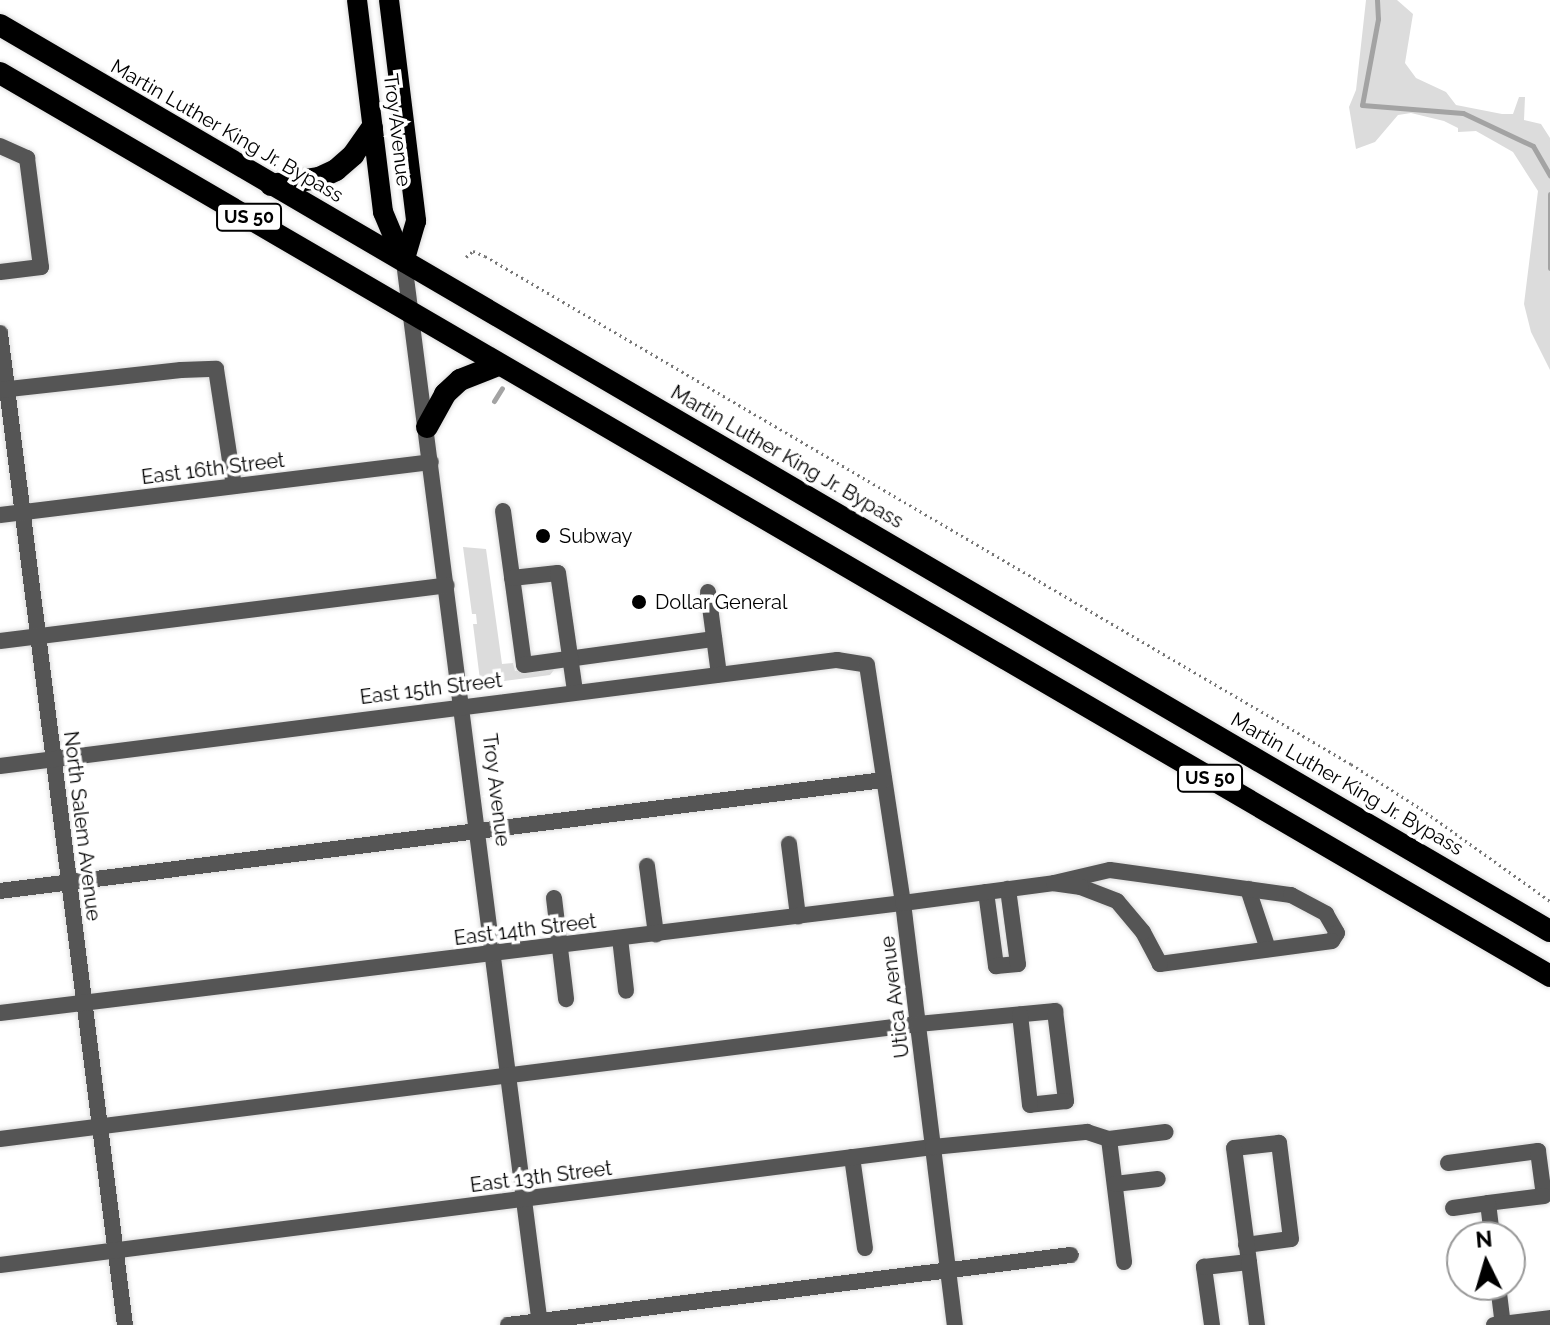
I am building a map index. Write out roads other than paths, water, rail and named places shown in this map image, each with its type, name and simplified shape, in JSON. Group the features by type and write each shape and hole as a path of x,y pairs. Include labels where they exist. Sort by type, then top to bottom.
{"highway":[{"name":"Martin Luther King Jr. Bypass","path":"0,25 1550,931"},
{"name":"US 50","path":"0,73 1550,976"},
{"path":"271,185 319,178 336,170 372,128"},
{"path":"427,427 445,394 460,380 498,365"}],"main road":[{"name":"Troy Avenue","path":"357,0 383,212 404,262"},
{"name":"Troy Avenue","path":"389,0 416,221 404,262"}],"street":[{"path":"0,146 27,158 41,267 0,272"},
{"name":"Troy Avenue","path":"404,262 540,1323"},
{"name":"North Salem Avenue","path":"0,333 4,389 23,512 125,1325"},
{"path":"4,389 208,367 216,369 234,486"},
{"name":"East 16th Street","path":"0,515 431,462"},
{"path":"503,511 524,665 714,639"},
{"path":"512,578 558,573 575,691"},
{"path":"0,641 447,585"},
{"path":"708,592 719,674"},
{"name":"East 15th Street","path":"0,766 460,705 837,660 867,665"},
{"name":"Utica Avenue","path":"867,665 903,903 955,1325"},
{"path":"0,891 884,780"},
{"path":"789,844 798,916"},
{"path":"647,866 656,934"},
{"path":"1110,870 1291,895 1326,914 1337,928 1332,941 1160,964 1143,932 1117,901 1081,887 1054,883 1110,870"},
{"name":"East 14th Street","path":"0,1013 1054,883"},
{"path":"986,892 996,966 1018,964 1008,889"},
{"path":"1248,889 1268,949"},
{"path":"554,898 566,999"},
{"path":"620,938 626,991"},
{"path":"0,1139 918,1024 1055,1011 1066,1101 1030,1105 1020,1015"},
{"name":"East 13th Street","path":"0,1265 933,1147 1087,1132 1109,1139"},
{"path":"1124,1262 1109,1139 1166,1132"},
{"path":"1212,1325 1204,1267 1248,1253 1291,1239 1279,1143 1234,1148 1248,1253 1257,1325"},
{"path":"1448,1163 1538,1151 1544,1196 1453,1208"},
{"path":"852,1157 865,1248"},
{"path":"1115,1184 1158,1179"},
{"path":"1488,1203 1490,1221"},
{"path":"508,1325 1071,1255"},
{"path":"1498,1301 1498,1324 1550,1318"}],"waterway":[{"path":"1377,0 1378,19 1362,105 1463,113 1533,146 1550,175"},
{"path":"1550,194 1550,268"},
{"path":"494,401 502,388"}],"place":[{"name":"Subway","path":"543,536"},
{"name":"Dollar General","path":"639,602"}]}
